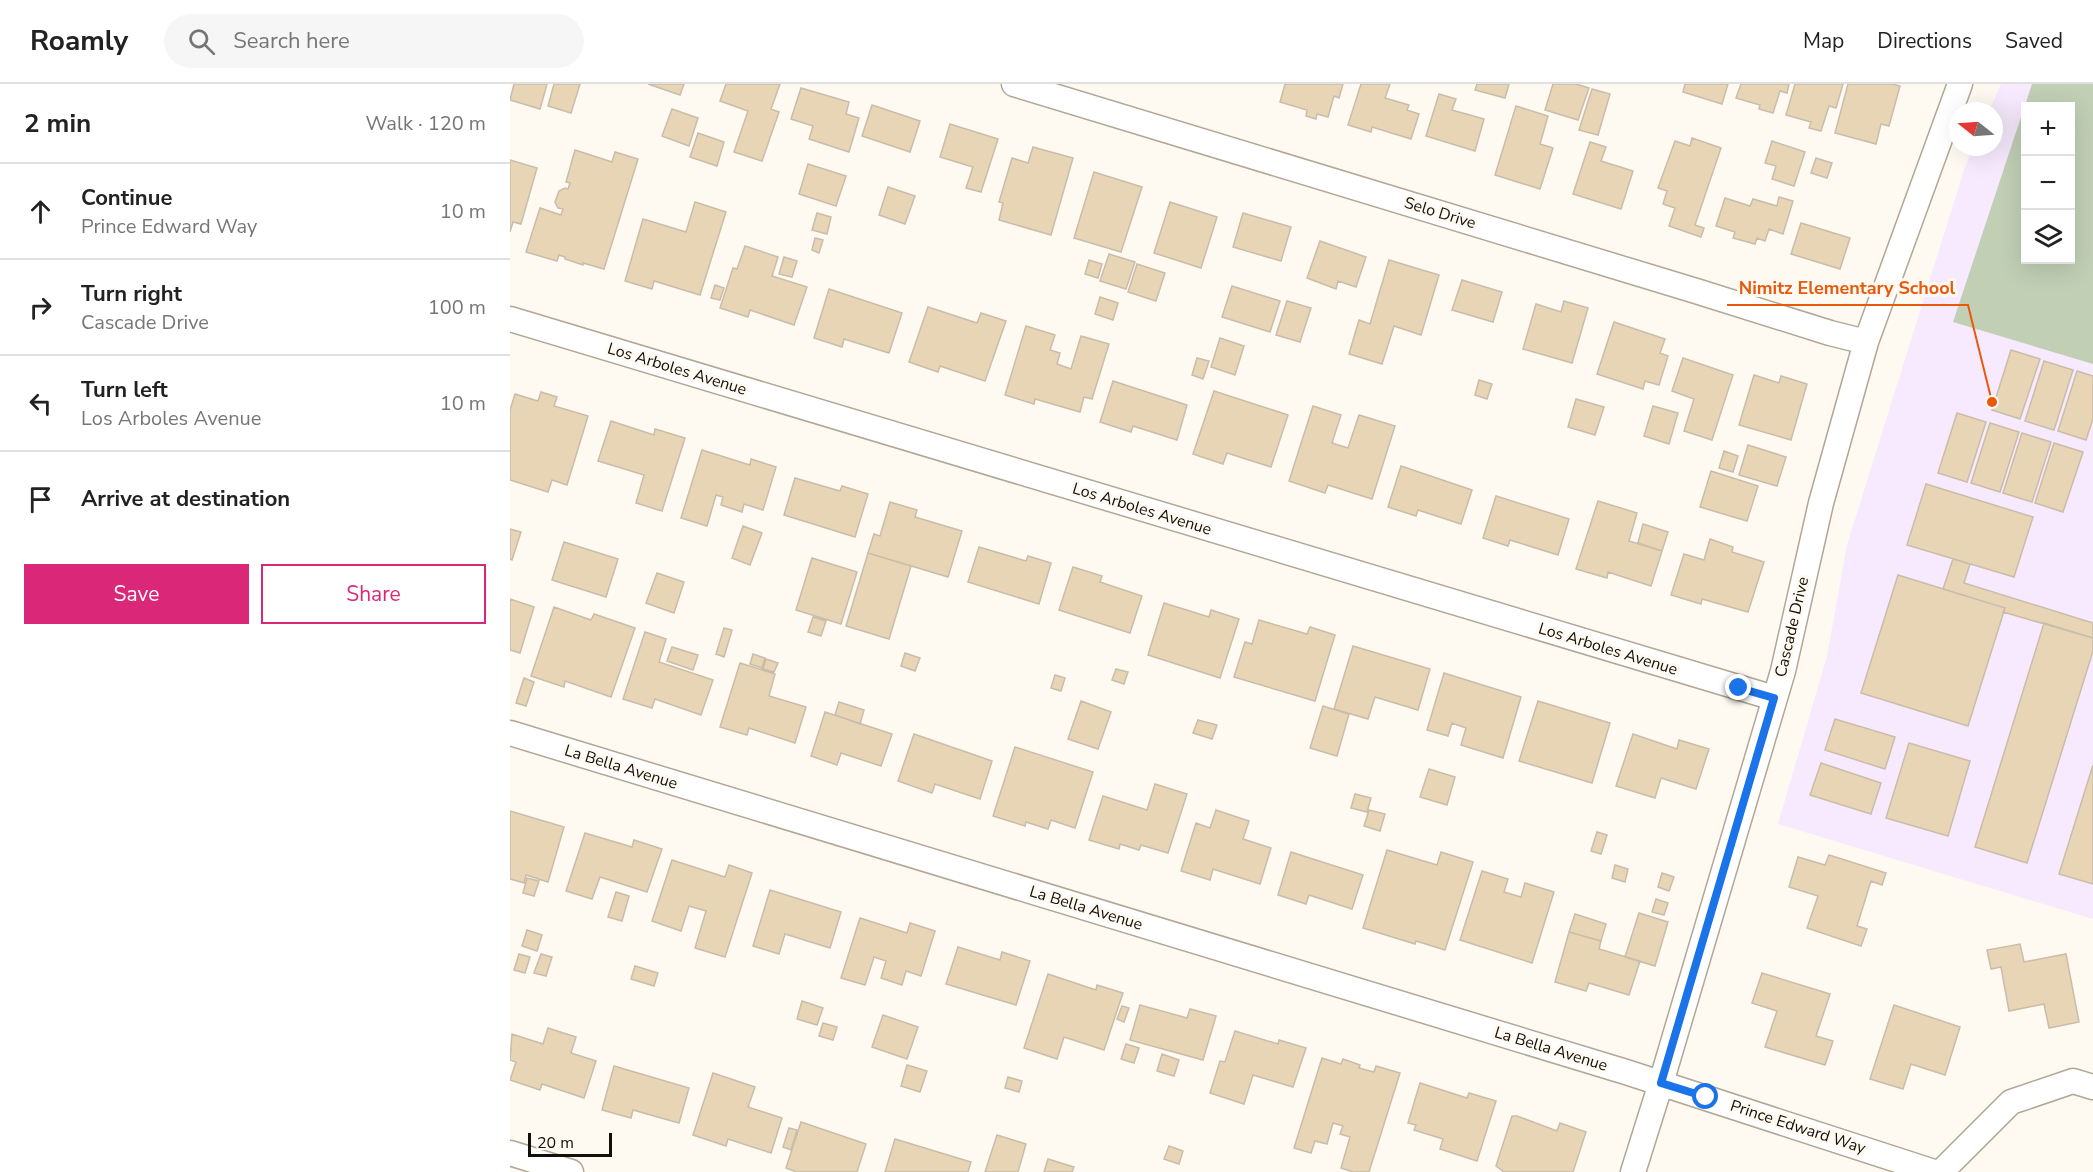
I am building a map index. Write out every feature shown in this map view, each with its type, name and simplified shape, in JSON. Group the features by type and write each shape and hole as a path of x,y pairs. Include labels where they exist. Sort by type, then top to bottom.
{"street":[{"name":"Selo Drive","path":"1014,84 1686,287 1830,333 1866,342"},
{"name":"Cascade Drive","path":"1633,1172 1786,658 1821,503 1866,342 1960,84"},
{"name":"Los Arboles Avenue","path":"510,319 1774,698"},
{"name":"La Bella Avenue","path":"510,733 1661,1083"},
{"path":"1941,1172 2011,1102 2073,1081 2093,1087"},
{"name":"Prince Edward Way","path":"1661,1083 1934,1172"},
{"path":"510,1153 571,1172"}],"shaded area":[{"path":"2001,84 2093,84 2093,919 1778,824 1827,656 1847,545 1969,156 2003,156 2003,102 1993,102"}],"green space":[{"path":"2032,84 2093,84 2093,364 1953,322 2021,117 2021,264 2075,264 2075,102 2026,102"}],"building":[{"path":"514,84 547,84 540,109 510,100"},
{"path":"554,84 580,84 571,113 548,106"},
{"path":"648,84 684,84 680,95"},
{"path":"726,84 780,84 771,109 779,112 762,161 734,152 748,111 720,101"},
{"path":"1285,84 1343,84 1339,98 1334,96 1328,117 1317,114 1316,119 1306,116 1307,110 1280,102"},
{"path":"1361,84 1390,84 1385,98 1409,105 1407,110 1419,114 1411,139 1372,127 1371,132 1348,125"},
{"path":"1477,84 1509,84 1505,98 1475,90"},
{"path":"1553,84 1576,84 1589,88 1578,120 1545,110"},
{"path":"1685,84 1728,84 1722,104 1683,92"},
{"path":"1741,84 1789,84 1787,93 1780,91 1773,113 1759,109 1760,105 1736,98"},
{"path":"1795,84 1843,84 1836,108 1829,106 1821,131 1809,128 1811,122 1786,115"},
{"path":"1848,84 1900,86 1889,126 1881,124 1876,144 1835,133"},
{"path":"801,88 849,102 846,114 859,118 849,152 809,139 813,126 791,119"},
{"path":"1592,89 1610,94 1598,135 1579,130"},
{"path":"1439,94 1456,99 1452,110 1484,119 1475,151 1426,136"},
{"path":"872,105 920,121 910,152 862,136"},
{"path":"1516,106 1548,116 1540,144 1553,148 1540,189 1495,175"},
{"path":"672,109 698,118 689,146 662,136"},
{"path":"950,124 998,139 981,192 966,188 973,167 940,157"},
{"path":"698,133 724,142 717,166 690,157"},
{"path":"1692,138 1721,148 1695,225 1704,228 1701,237 1669,226 1675,208 1663,204 1667,191 1658,188 1675,141 1690,146"},
{"path":"1772,141 1805,152 1794,186 1772,179 1776,166 1765,163"},
{"path":"1590,142 1606,147 1601,161 1633,171 1621,209 1573,194"},
{"path":"1033,147 1073,158 1051,235 999,220 1003,203 999,202 1012,158 1028,163"},
{"path":"575,150 612,162 615,152 638,159 604,269 583,263 583,265 559,255 557,261 526,252 540,208 561,215 563,209 558,208 555,202 559,191 568,189 570,183 566,182"},
{"path":"1816,158 1832,163 1827,178 1811,173"},
{"path":"510,160 537,168 521,224 513,222 510,232"},
{"path":"808,164 846,176 836,206 799,194"},
{"path":"1094,172 1142,187 1121,252 1074,238"},
{"path":"888,187 915,196 905,224 879,215"},
{"path":"1779,197 1793,201 1783,234 1769,229 1765,241 1757,238 1755,244 1733,238 1735,232 1716,226 1725,198 1750,206 1753,199 1777,206"},
{"path":"695,202 726,212 700,295 654,281 652,289 625,281 643,219 686,232"},
{"path":"1170,202 1217,217 1201,268 1154,253"},
{"path":"817,213 831,217 827,234 812,230"},
{"path":"1243,213 1291,227 1281,261 1233,247"},
{"path":"1801,223 1850,238 1840,269 1791,254"},
{"path":"815,238 823,240 819,253 812,250"},
{"path":"1320,241 1366,257 1356,287 1338,281 1336,289 1307,278"},
{"path":"745,246 778,257 772,276 807,287 794,325 750,310 748,317 720,308 733,268 737,269"},
{"path":"1109,254 1135,262 1126,289 1100,281"},
{"path":"784,257 797,261 792,277 779,274"},
{"path":"1089,260 1102,264 1098,278 1085,274"},
{"path":"1389,260 1439,275 1421,335 1394,326 1382,364 1349,354 1359,320 1370,324"},
{"path":"1137,264 1165,273 1156,301 1128,292"},
{"path":"1462,280 1502,292 1493,322 1452,310"},
{"path":"715,285 724,288 720,300 711,298"},
{"path":"1232,286 1280,301 1270,332 1222,317"},
{"path":"829,289 902,313 889,353 844,339 842,347 814,338"},
{"path":"1100,297 1118,303 1113,320 1095,314"},
{"path":"1287,301 1311,308 1300,342 1276,335"},
{"path":"1564,301 1588,308 1572,363 1523,349 1536,304 1561,312"},
{"path":"928,307 977,323 981,313 1006,321 985,381 940,366 938,372 909,362"},
{"path":"1614,322 1665,339 1660,353 1668,356 1659,385 1645,381 1643,389 1597,374"},
{"path":"1026,326 1055,335 1050,350 1060,353 1057,364 1071,369 1081,336 1109,344 1092,399 1084,397 1080,412 1035,399 1034,404 1005,395"},
{"path":"1220,338 1244,346 1235,375 1211,367"},
{"path":"2011,350 2040,359 2020,419 1992,410"},
{"path":"1197,358 1209,361 1203,379 1192,375"},
{"path":"1683,358 1733,375 1712,440 1684,431 1694,399 1672,391"},
{"path":"2044,361 2073,370 2054,430 2025,421"},
{"path":"2077,371 2093,376 2093,419 2086,440 2058,431"},
{"path":"1754,375 1779,383 1781,376 1807,384 1791,440 1739,425"},
{"path":"1479,380 1492,384 1487,399 1475,395"},
{"path":"1113,381 1187,405 1177,440 1133,426 1131,432 1100,422"},
{"path":"1214,391 1288,415 1271,467 1227,453 1223,464 1193,454"},
{"path":"541,392 557,397 554,406 588,416 567,485 552,480 548,492 510,480 510,410 515,394 538,401"},
{"path":"1576,399 1604,407 1595,435 1568,427"},
{"path":"1313,406 1341,415 1332,443 1348,448 1359,415 1395,426 1372,499 1328,485 1325,493 1289,481"},
{"path":"1653,406 1678,413 1669,444 1644,436"},
{"path":"1957,413 1986,422 1967,482 1938,473"},
{"path":"611,421 654,435 655,429 685,438 662,511 636,503 644,475 598,461"},
{"path":"1990,423 2019,432 2000,492 1971,483"},
{"path":"2022,433 2051,442 2032,502 2003,493"},
{"path":"2054,443 2083,452 2063,512 2035,503"},
{"path":"1748,445 1786,457 1777,486 1739,475"},
{"path":"702,450 750,465 751,459 776,467 763,510 744,504 742,512 721,505 723,497 716,495 707,526 681,518"},
{"path":"1724,451 1738,456 1733,472 1719,468"},
{"path":"1401,466 1472,490 1461,524 1418,510 1416,516 1388,507"},
{"path":"1711,471 1758,486 1747,521 1700,507"},
{"path":"795,478 840,491 842,486 868,494 855,537 784,515"},
{"path":"1926,484 2033,517 2014,577 1907,545"},
{"path":"1496,496 1569,519 1558,555 1510,540 1508,546 1483,538"},
{"path":"1598,501 1637,513 1629,541 1662,551 1651,586 1608,572 1607,578 1576,569"},
{"path":"890,502 917,510 915,517 962,531 948,577 868,553 874,534 880,536"},
{"path":"1643,524 1668,532 1662,551 1638,543"},
{"path":"743,526 762,533 750,565 732,558"},
{"path":"510,529 521,532 512,560 510,559"},
{"path":"1710,539 1733,547 1732,552 1764,562 1748,612 1702,599 1701,604 1671,595 1684,554 1704,560"},
{"path":"564,542 618,559 606,597 552,580"},
{"path":"979,547 1026,561 1028,556 1051,563 1039,604 968,582"},
{"path":"868,553 911,566 889,639 846,626"},
{"path":"812,558 857,572 841,624 796,610"},
{"path":"1953,559 1970,564 1964,583 2093,623 2093,638 2003,612 2005,608 1943,589"},
{"path":"1073,567 1102,576 1100,582 1142,596 1130,633 1059,610"},
{"path":"657,573 684,582 674,613 646,603"},
{"path":"1898,575 2005,608 1968,726 1861,693"},
{"path":"510,599 534,607 520,653 510,650"},
{"path":"1164,603 1209,617 1211,610 1239,619 1220,678 1148,655"},
{"path":"554,607 591,620 594,614 635,628 611,697 565,681 564,687 531,676"},
{"path":"813,617 826,621 821,636 808,632"},
{"path":"1259,620 1307,634 1310,627 1335,635 1315,701 1234,677 1245,642 1252,644"},
{"path":"2044,623 2093,638 2093,651 2027,863 1975,847"},
{"path":"724,628 732,630 724,657 716,654"},
{"path":"645,632 666,639 659,662 713,680 701,715 655,699 652,708 623,699"},
{"path":"1353,646 1430,669 1418,710 1375,697 1368,719 1334,709"},
{"path":"672,647 698,655 693,670 667,661"},
{"path":"905,653 920,658 915,671 901,666"},
{"path":"753,654 765,658 762,668 750,664"},
{"path":"766,659 778,663 774,672 763,669"},
{"path":"740,663 775,674 769,696 806,707 795,743 749,728 747,735 720,727"},
{"path":"1116,669 1128,672 1124,684 1112,680"},
{"path":"1444,673 1521,697 1503,758 1461,745 1466,728 1452,723 1448,736 1427,730"},
{"path":"1055,675 1065,678 1061,691 1051,688"},
{"path":"524,678 534,682 526,706 516,703"},
{"path":"1081,701 1111,712 1098,749 1068,739"},
{"path":"1538,701 1610,723 1592,783 1519,761"},
{"path":"839,702 864,710 860,724 835,715"},
{"path":"1323,706 1349,714 1337,756 1310,748"},
{"path":"825,712 892,734 881,766 841,753 837,765 811,756"},
{"path":"1835,719 1895,737 1885,769 1825,750"},
{"path":"1198,720 1217,725 1212,739 1193,733"},
{"path":"914,734 992,761 980,799 935,784 932,793 898,781"},
{"path":"1633,734 1677,749 1679,740 1709,749 1696,789 1661,778 1655,798 1616,786"},
{"path":"1909,743 1970,761 1948,836 1886,818"},
{"path":"1015,747 1093,772 1075,828 1051,820 1048,829 1026,822 1025,826 993,816"},
{"path":"1821,763 1881,783 1871,814 1810,795"},
{"path":"2093,765 2093,884 2059,874"},
{"path":"1429,769 1455,777 1447,805 1420,797"},
{"path":"1155,784 1187,794 1168,853 1141,845 1139,850 1120,844 1119,849 1089,840 1103,796 1147,810"},
{"path":"1355,794 1371,798 1367,812 1351,808"},
{"path":"1216,810 1249,821 1243,839 1271,848 1260,884 1213,869 1210,880 1181,871 1196,823 1210,828"},
{"path":"1369,810 1385,814 1380,831 1364,826"},
{"path":"510,811 564,827 548,882 526,875 524,883 510,879"},
{"path":"1597,832 1607,835 1601,854 1591,851"},
{"path":"585,833 632,847 634,840 662,849 647,892 600,877 592,899 566,891"},
{"path":"1387,850 1437,865 1441,852 1473,862 1445,950 1416,941 1415,944 1363,928"},
{"path":"1291,852 1363,875 1352,909 1309,895 1306,904 1278,895"},
{"path":"1829,855 1886,873 1882,885 1871,881 1857,926 1867,929 1861,946 1807,928 1818,896 1789,887 1798,857 1825,865"},
{"path":"672,860 725,877 729,865 752,873 725,957 695,948 706,911 689,906 681,931 652,921"},
{"path":"1615,865 1628,869 1625,882 1612,878"},
{"path":"1482,871 1508,879 1504,892 1521,897 1525,883 1554,892 1532,963 1460,940"},
{"path":"1662,873 1674,877 1669,891 1658,887"},
{"path":"527,878 539,881 534,896 523,893"},
{"path":"770,890 841,912 830,948 785,934 779,954 753,946"},
{"path":"616,892 629,896 622,921 608,917"},
{"path":"1656,899 1668,903 1664,915 1652,912"},
{"path":"1639,913 1668,922 1655,966 1625,957"},
{"path":"1575,914 1606,924 1601,941 1569,932"},
{"path":"860,918 907,933 910,923 935,931 921,976 906,971 902,985 881,978 886,961 874,957 865,985 841,978"},
{"path":"527,930 542,935 537,951 522,946"},
{"path":"1569,932 1601,941 1599,949 1640,961 1629,995 1589,983 1586,991 1555,982"},
{"path":"2020,944 2024,962 2066,954 2079,1022 2049,1028 2044,1004 2009,1011 2001,967 1991,969 1987,950"},
{"path":"958,947 1000,960 1002,952 1030,961 1016,1005 946,984"},
{"path":"519,954 530,957 525,973 514,970"},
{"path":"541,954 552,957 546,976 534,973"},
{"path":"635,966 658,973 654,986 631,979"},
{"path":"1762,973 1830,994 1816,1036 1833,1041 1825,1065 1765,1047 1777,1011 1752,1003"},
{"path":"1048,974 1096,990 1097,985 1123,993 1104,1050 1064,1037 1057,1059 1024,1048"},
{"path":"802,1001 823,1008 817,1025 797,1019"},
{"path":"1140,1005 1187,1018 1190,1009 1216,1016 1203,1060 1130,1040"},
{"path":"1894,1005 1960,1027 1945,1075 1911,1064 1903,1089 1870,1079"},
{"path":"1122,1006 1129,1008 1124,1022 1117,1019"},
{"path":"883,1015 918,1027 907,1059 872,1047"},
{"path":"823,1023 837,1027 833,1040 819,1036"},
{"path":"548,1028 576,1037 571,1053 596,1061 584,1098 542,1084 540,1090 510,1080 516,1062 510,1060 512,1034 543,1044"},
{"path":"1235,1031 1278,1044 1279,1040 1306,1048 1293,1087 1253,1075 1244,1104 1210,1093 1220,1061 1225,1062"},
{"path":"1126,1044 1139,1048 1134,1063 1121,1059"},
{"path":"1162,1054 1179,1060 1174,1076 1157,1071"},
{"path":"1322,1058 1341,1064 1343,1059 1360,1065 1359,1068 1374,1072 1376,1066 1400,1073 1369,1172 1353,1172 1341,1168 1350,1137 1340,1134 1343,1126 1333,1123 1327,1144 1315,1141 1311,1153 1294,1148"},
{"path":"907,1065 927,1071 920,1092 901,1086"},
{"path":"614,1066 689,1088 679,1123 633,1110 631,1118 602,1110"},
{"path":"713,1073 755,1087 748,1107 782,1118 771,1153 728,1139 726,1146 693,1135"},
{"path":"1008,1077 1022,1081 1019,1092 1005,1088"},
{"path":"1420,1083 1467,1098 1469,1093 1496,1101 1477,1161 1440,1149 1443,1139 1414,1130 1416,1125 1408,1123"},
{"path":"1512,1116 1557,1131 1560,1123 1586,1132 1573,1172 1504,1172 1496,1166"},
{"path":"801,1122 866,1144 857,1172 797,1172 786,1168"},
{"path":"789,1128 797,1130 791,1150 783,1147"},
{"path":"997,1135 1026,1144 1018,1172 985,1172"},
{"path":"895,1139 971,1162 968,1172 885,1172"},
{"path":"1169,1146 1183,1151 1179,1164 1164,1159"},
{"path":"1048,1159 1074,1167 1072,1172 1044,1172"}],"place":[{"name":"Nimitz Elementary School","path":"1992,402"}],"route":[{"path":"1706,1097 1661,1083 1774,698 1739,688"}]}
